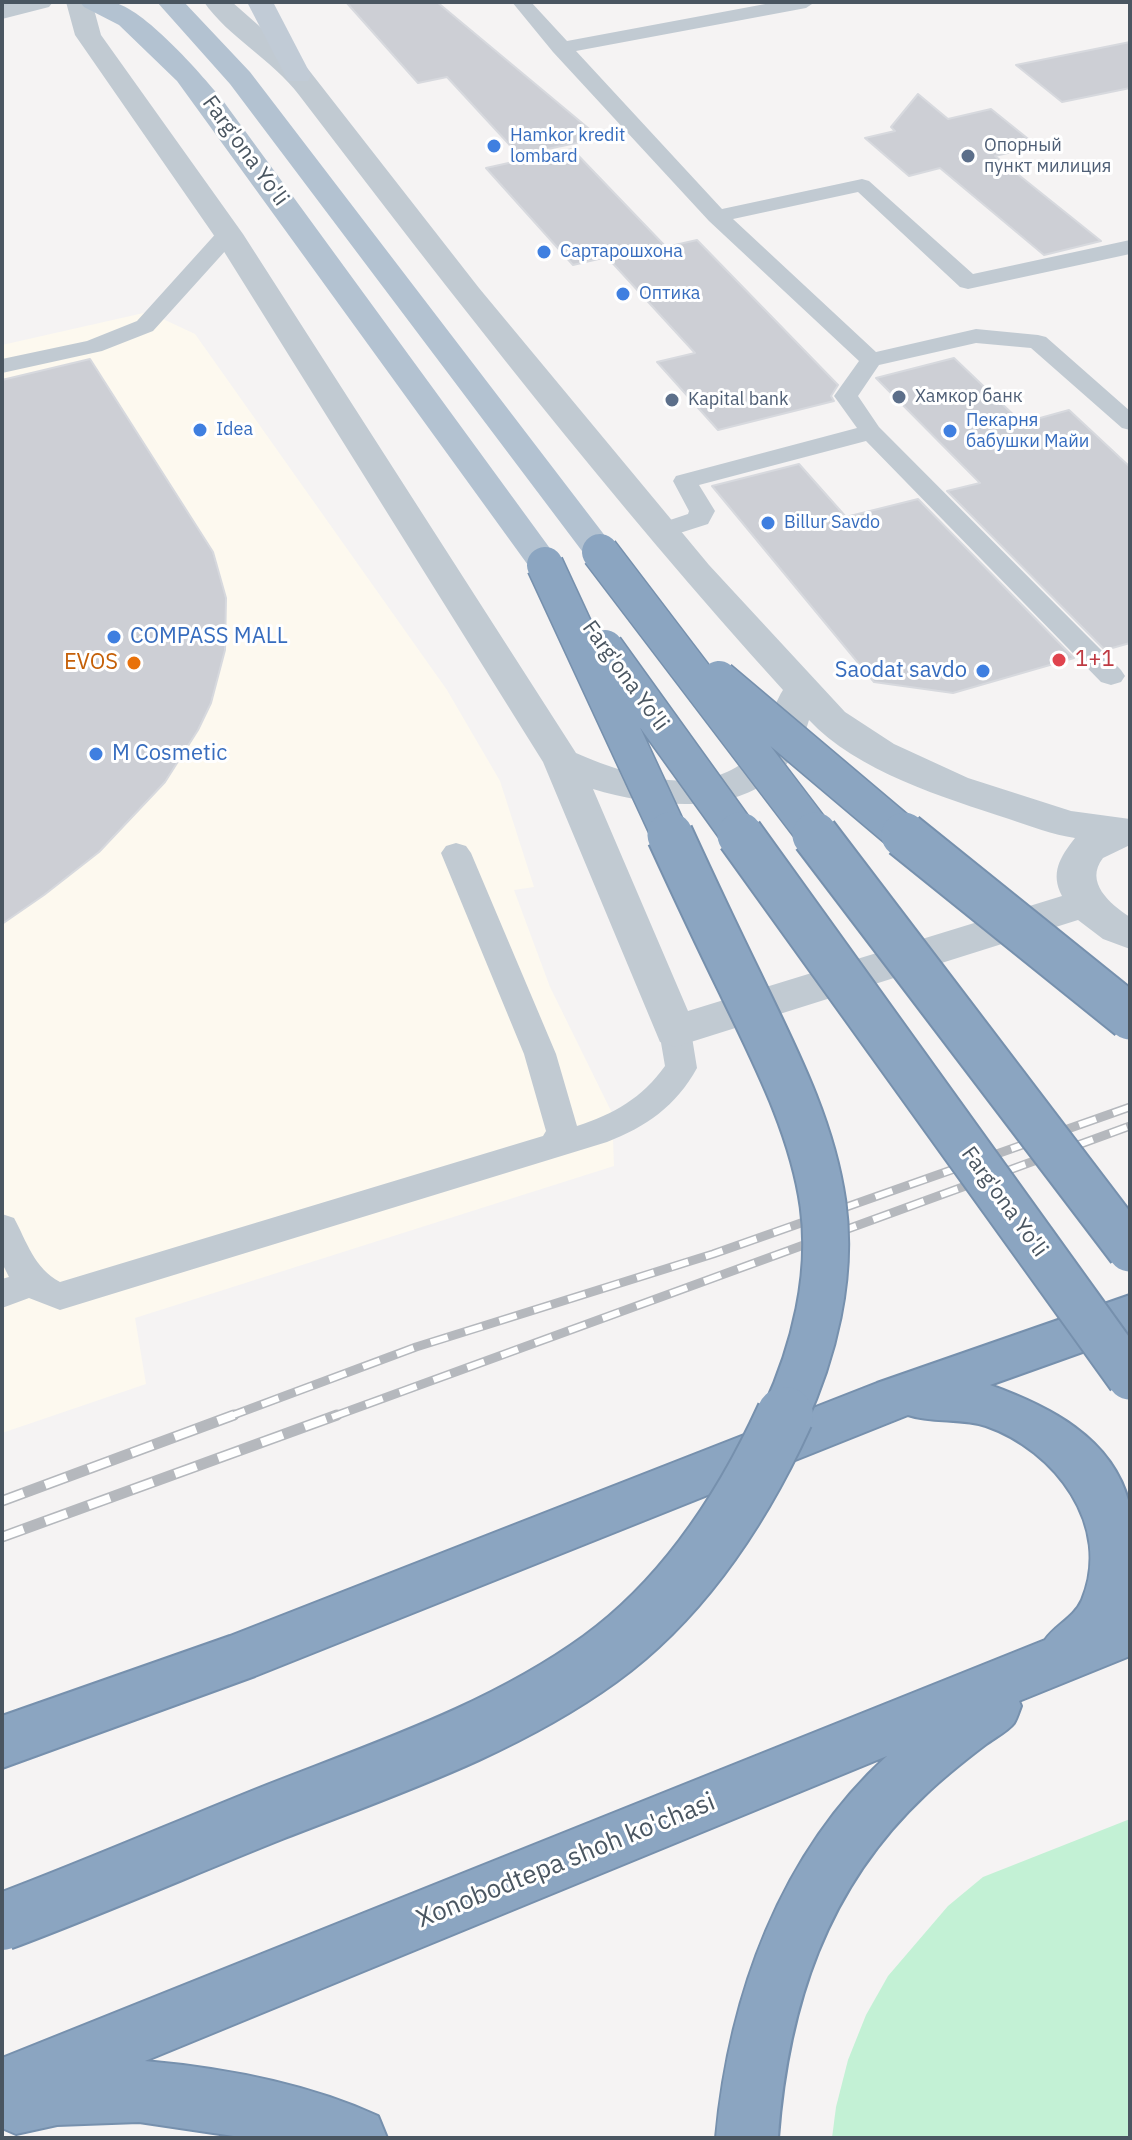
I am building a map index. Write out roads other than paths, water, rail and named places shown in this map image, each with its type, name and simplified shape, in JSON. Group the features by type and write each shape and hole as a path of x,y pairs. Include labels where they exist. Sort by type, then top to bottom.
{"highway":[{"name":"Farg'ona Yo'li","path":"600,552 1130,1249"},
{"path":"600,552 725,684 958,881 1130,1017"},
{"name":"Farg'ona Yo'li","path":"545,565 1130,1377"},
{"path":"2,1922 425,1751 567,1682 626,1638 697,1560 757,1474 794,1395 814,1331 826,1268 818,1173 786,1083 545,565"},
{"path":"2,1742 236,1659 895,1398 1130,1315"},
{"path":"747,2138 753,2076 776,1989 799,1927 844,1843 875,1805 918,1764 964,1727 1053,1665 1094,1629 1115,1582 1114,1530 1094,1481 1056,1439 1007,1409 951,1395 895,1398"},
{"name":"Xonobodtepa shoh ko'chasi","path":"2,2089 1053,1665 1130,1631"},
{"path":"2,2107 46,2095 97,2091 149,2092 249,2107 356,2138"}],"main road":[{"name":"Farg'ona Yo'li","path":"93,2 128,19 187,75 211,104 545,565"},
{"name":"Farg'ona Yo'li","path":"170,2 240,78 600,552"}],"street":[{"path":"2,11 40,2"},
{"path":"79,2 88,35 228,234 562,762 675,1031 1085,903"},
{"path":"217,2 298,75"},
{"path":"260,2 298,75 468,295 696,573 832,721 880,753 954,787 1068,824 1130,832"},
{"path":"562,762 595,779 653,791 693,792 731,786 759,772 780,752 792,727 799,686"},
{"path":"1130,832 1107,838 1088,849 1077,865 1077,884 1085,903 1100,918 1130,934"}],"lane":[{"path":"521,2 717,216 871,360"},
{"path":"560,48 806,2"},
{"path":"717,216 862,185 968,282 1130,247"},
{"path":"2,366 94,346 145,326 228,234"},
{"path":"1111,676 871,432 846,396 871,360 976,336 1038,342 1130,423"},
{"path":"661,531 699,519 702,511 685,481 871,432"},
{"path":"456,853 540,1054 562,1131 556,1145"},
{"path":"2,1227 16,1288 60,1296 627,1122 664,1095 681,1068 675,1031"}],"railway":[{"path":"228,1417 416,1347 713,1254 1130,1107"},
{"path":"332,1417 1130,1126"},
{"path":"2,1501 234,1415"},
{"path":"2,1537 337,1415"}],"place":[{"name":"Hamkor kredit lombard","path":"494,146"},
{"name":"Опорный пункт милиция","path":"968,156"},
{"name":"Сартарошхона","path":"544,252"},
{"name":"Оптика","path":"623,294"},
{"name":"Хамкор банк","path":"899,397"},
{"name":"Kapital bank","path":"672,400"},
{"name":"Idea","path":"200,430"},
{"name":"Пекарня бабушки Майи","path":"950,431"},
{"name":"Billur Savdo","path":"768,523"},
{"name":"COMPASS MALL","path":"114,637"},
{"name":"1+1","path":"1059,660"},
{"name":"EVOS","path":"134,663"},
{"name":"Saodat savdo","path":"983,671"},
{"name":"M Cosmetic","path":"96,754"}]}
